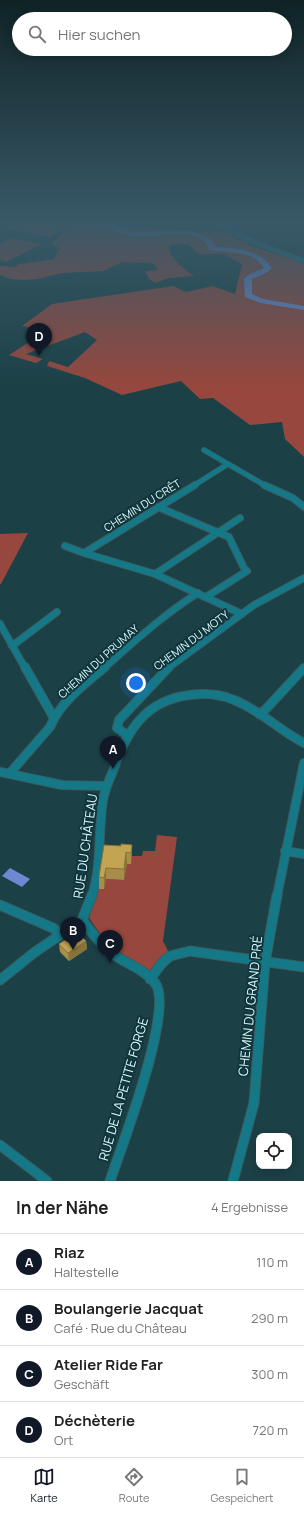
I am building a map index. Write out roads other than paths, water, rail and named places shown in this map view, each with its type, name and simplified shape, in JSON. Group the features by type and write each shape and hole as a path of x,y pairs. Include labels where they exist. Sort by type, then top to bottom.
{"street":[{"path":"204,450 258,482 293,498 304,507"},
{"name":"CHEMIN DU CRÊT","path":"84,553 228,464"},
{"path":"158,507 229,537 244,568 247,571 236,578 231,579 206,597"},
{"path":"155,574 240,518"},
{"path":"65,546 155,574 242,614"},
{"name":"CHEMIN DU MOTY","path":"128,734 117,728 119,720 166,669 269,596 304,578"},
{"name":"CHEMIN DU PRUMAY","path":"10,773 50,727 54,718 67,700 183,602 198,593"},
{"path":"12,646 57,612"},
{"path":"0,624 54,718"},
{"path":"259,714 265,710 304,668"},
{"name":"RUE DU CHÂTEAU","path":"82,920 89,906 94,887 101,845 103,802 106,786 128,734 153,707 172,698 183,696 201,694 223,697 240,703 304,743"},
{"name":"CHEMIN DU GRAND PRÉ","path":"233,1181 254,1103 264,962 285,851 304,763"},
{"path":"0,772 62,785 106,786"},
{"path":"285,851 304,854"},
{"path":"0,905 53,928 61,934"},
{"path":"0,980 13,968 82,920"},
{"name":"RUE DE LA PETITE FORGE","path":"82,920 109,951 150,979 158,988 160,997 157,1031 110,1181"},
{"path":"150,979 168,957 177,951 190,951 304,967"},
{"path":"0,1145 47,1181"}],"water":[{"path":"10,868 30,879 22,887 2,876"}],"waterway":[{"path":"249,278 248,295 261,301 304,308"}],"place":[{"name":"Déchèterie","path":"39,356"},
{"name":"Riaz","path":"113,769"},
{"name":"Boulangerie Jacquat","path":"73,950"},
{"name":"Atelier Ride Far","path":"110,963"}]}
